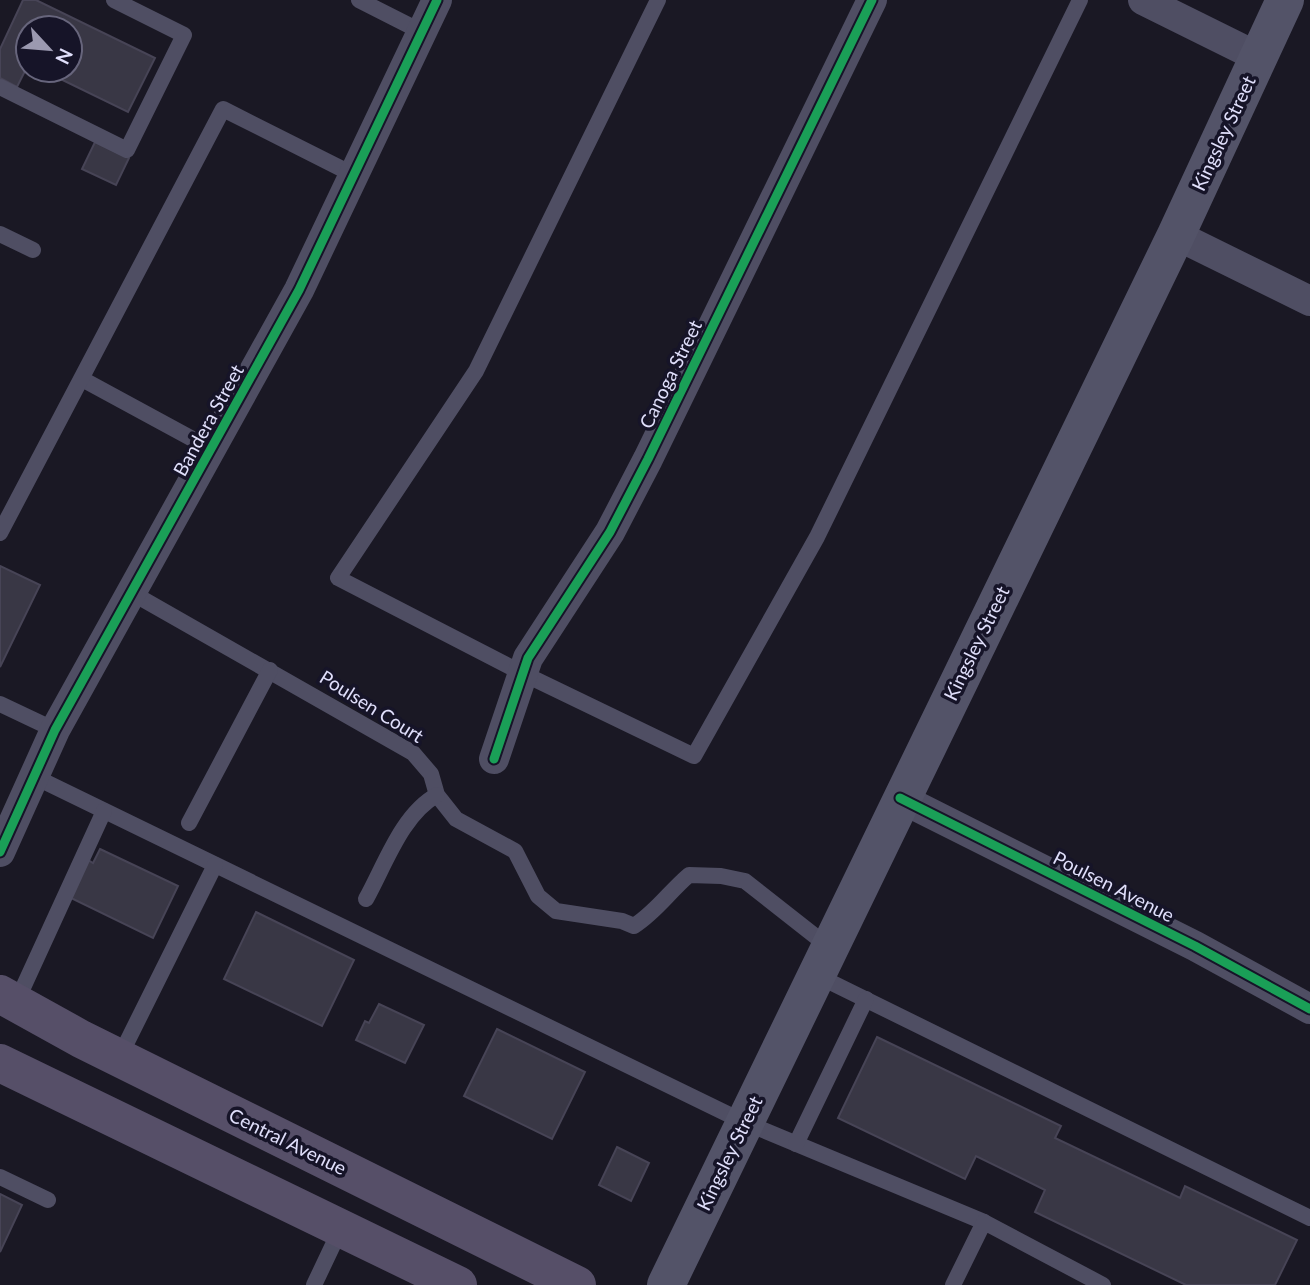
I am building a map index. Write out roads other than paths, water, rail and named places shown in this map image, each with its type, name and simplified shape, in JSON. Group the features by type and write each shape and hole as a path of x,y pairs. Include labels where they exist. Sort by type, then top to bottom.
{"main road":[{"name":"Kingsley Street","path":"666,1285 1176,235 1285,0"},
{"name":"Central Avenue","path":"8,999 119,1058 577,1285"},
{"path":"0,1063 458,1285"}],"street":[{"name":"Bandera Street","path":"0,852 55,730 299,290 438,0"},
{"name":"Canoga Street","path":"494,759 528,658 610,532 872,0"},
{"path":"1143,0 1258,57"},
{"path":"1176,235 1310,301"},
{"name":"Poulsen Avenue","path":"900,799 1195,946 1310,1009"}],"lane":[{"path":"0,87 127,150 184,35 114,0"},
{"path":"359,0 422,32"},
{"path":"658,0 476,371 338,578 522,673 694,756 817,537 1080,0"},
{"path":"0,533 223,109 354,175"},
{"path":"0,234 33,250"},
{"path":"82,379 211,449"},
{"name":"Poulsen Court","path":"132,593 413,753 431,774 437,795 456,819 515,851 538,895 556,911 622,921 634,926 654,914 670,891 689,875 721,876 744,881 822,961"},
{"path":"189,823 270,670"},
{"path":"0,704 55,730"},
{"path":"33,776 744,1122 984,1222 1103,1285"},
{"path":"366,899 412,817 425,801 437,795"},
{"path":"8,999 104,811"},
{"path":"119,1058 215,865"},
{"path":"822,961 866,999 1310,1218"},
{"path":"796,1144 866,999"},
{"path":"0,1177 48,1200"},
{"path":"953,1285 984,1222"},
{"path":"314,1285 341,1228"}]}
